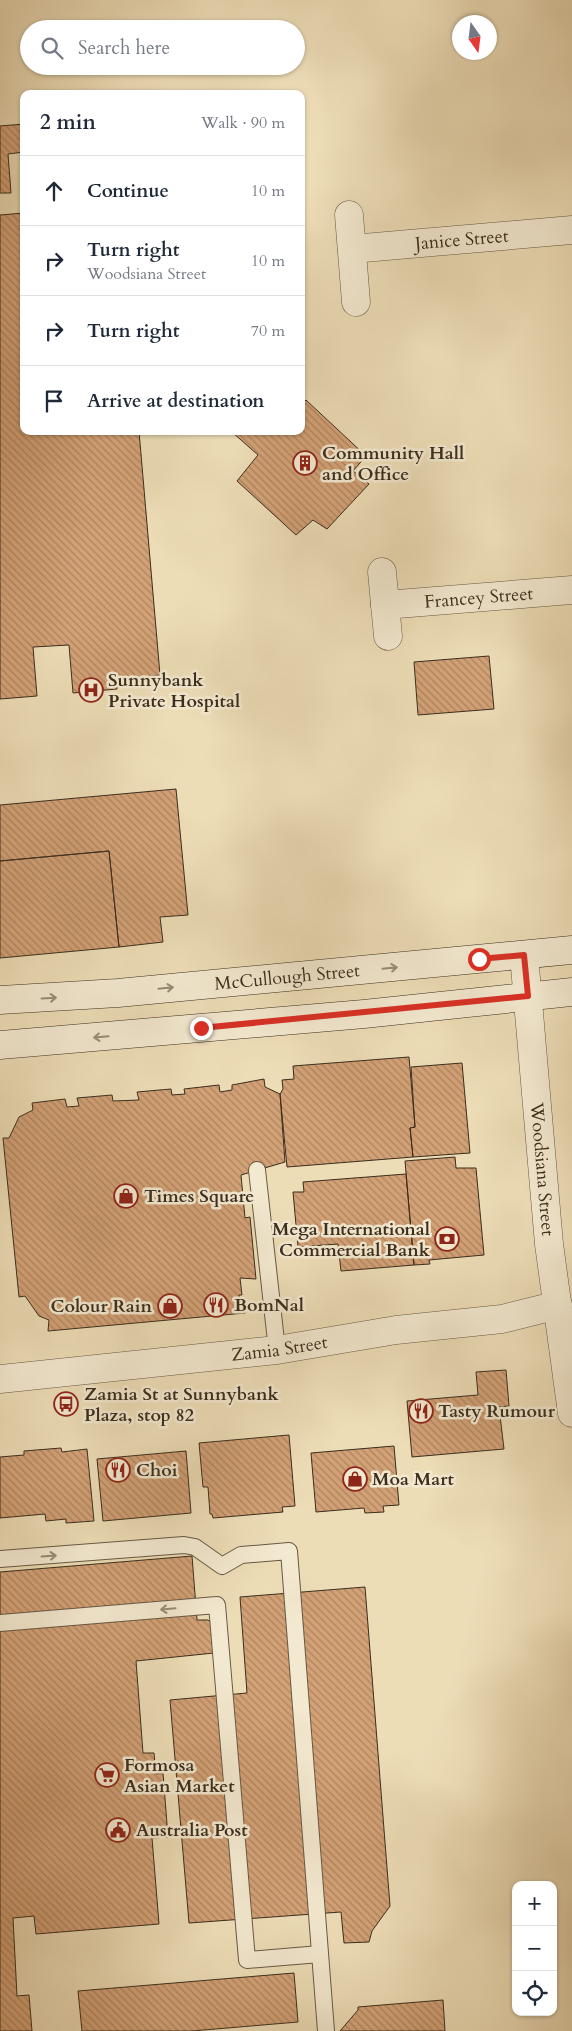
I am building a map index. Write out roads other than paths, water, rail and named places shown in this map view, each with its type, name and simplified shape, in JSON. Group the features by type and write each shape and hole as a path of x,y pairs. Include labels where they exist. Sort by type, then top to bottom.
{"street":[{"path":"349,215 356,302"},
{"name":"Janice Street","path":"352,249 572,230"},
{"path":"382,572 388,636"},
{"name":"Francey Street","path":"385,605 572,590"},
{"name":"McCullough Street","path":"0,1000 118,993 572,950"},
{"name":"Woodsiana Street","path":"524,955 549,1244 572,1413"},
{"path":"0,1045 374,1013 572,992"},
{"name":"Zamia Street","path":"0,1379 277,1350 396,1330 502,1319 558,1306"}],"lane":[{"path":"258,1170 277,1350"},
{"path":"0,1560 184,1545 195,1547 222,1566 242,1555 289,1551 326,2031"},
{"path":"0,1622 217,1606 247,1960 320,1954"}],"place":[{"name":"Community Hall and Office","path":"305,463"},
{"name":"Sunnybank Private Hospital","path":"91,690"},
{"name":"Times Square","path":"126,1196"},
{"name":"Mega International Commercial Bank","path":"447,1239"},
{"name":"BomNal","path":"216,1305"},
{"name":"Colour Rain","path":"170,1306"},
{"name":"Zamia St at Sunnybank Plaza, stop 82","path":"66,1404"},
{"name":"Tasty Rumour","path":"421,1411"},
{"name":"Choi","path":"118,1470"},
{"name":"Moa Mart","path":"355,1479"},
{"name":"Formosa Asian Market","path":"107,1775"},
{"name":"Australia Post","path":"118,1830"}]}
